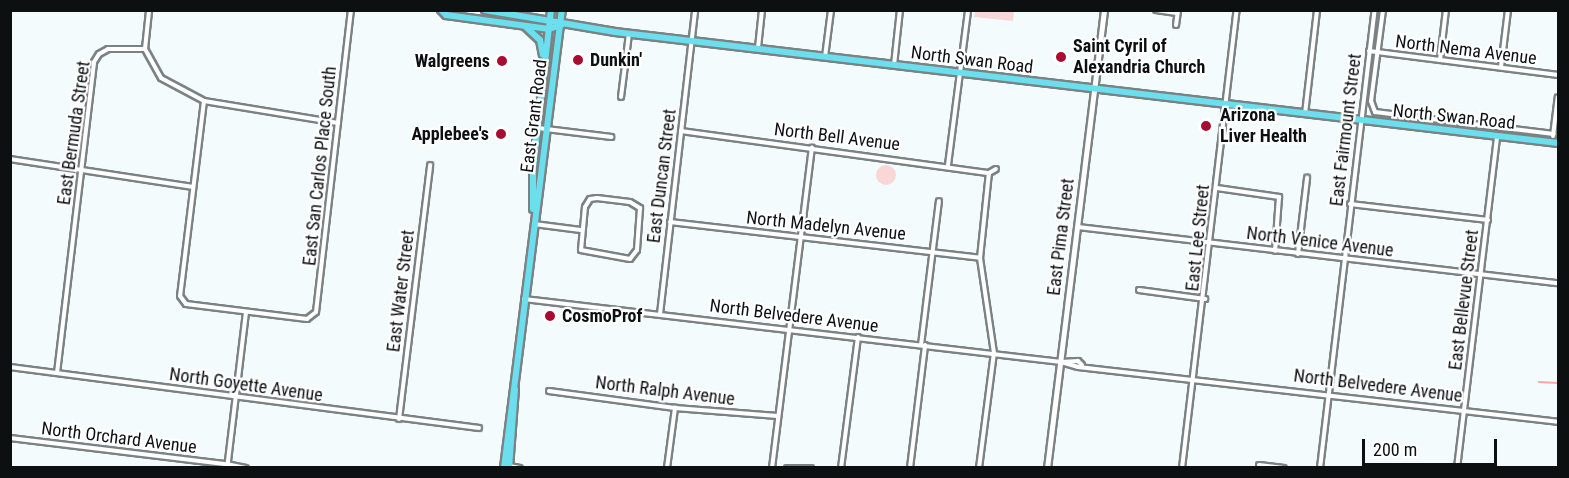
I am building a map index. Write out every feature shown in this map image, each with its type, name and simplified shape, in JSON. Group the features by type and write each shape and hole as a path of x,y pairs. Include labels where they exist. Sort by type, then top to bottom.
{"main road":[{"path":"441,10 446,15 523,26 549,29 561,24"},
{"name":"North Swan Road","path":"485,10 550,18 561,24 629,34 958,75 1094,88 1360,122 1556,143"},
{"name":"East Grant Road","path":"533,224 536,128 551,10"},
{"name":"East Grant Road","path":"507,467 523,299 548,129 562,10"},
{"path":"523,26 540,40 544,66"}],"street":[{"path":"148,10 145,48 161,78 204,101 338,123"},
{"name":"East San Carlos Place South","path":"246,312 307,319 316,312 351,10"},
{"name":"East Duncan Street","path":"660,314 695,10"},
{"path":"758,49 762,10"},
{"path":"825,58 831,10"},
{"path":"894,66 900,10"},
{"path":"948,165 968,10"},
{"name":"East Pima Street","path":"1047,468 1104,10"},
{"path":"1156,10 1178,12 1176,25"},
{"name":"East Lee Street","path":"1182,468 1205,299 1236,10"},
{"path":"1305,115 1317,10"},
{"name":"East Fairmount Street","path":"1320,468 1374,10"},
{"name":"East Fairmount Street","path":"1372,109 1383,10"},
{"path":"1440,60 1446,10"},
{"path":"1501,67 1508,10"},
{"path":"621,97 629,34"},
{"name":"East Bermuda Street","path":"57,373 94,62 108,49 145,48"},
{"name":"North Nema Avenue","path":"1370,51 1558,75"},
{"path":"1556,143 1554,134 1558,97"},
{"path":"204,101 180,296 186,304 246,312 228,465"},
{"name":"North Swan Road","path":"1372,109 1379,114 1554,134"},
{"path":"536,128 611,137"},
{"name":"North Bell Avenue","path":"681,131 948,165 989,173"},
{"name":"East Bellevue Street","path":"1457,468 1497,136"},
{"path":"772,468 812,147"},
{"path":"10,159 193,187"},
{"name":"East Water Street","path":"399,419 430,165"},
{"path":"979,468 994,353 980,258 989,173 996,169"},
{"path":"1298,254 1307,178"},
{"path":"1217,188 1279,197 1275,251"},
{"path":"590,199 630,202 640,208 637,250 630,259 584,252 579,244 581,230 585,207 590,199"},
{"path":"910,468 939,201"},
{"path":"1350,204 1488,220"},
{"name":"North Madelyn Avenue","path":"670,222 980,258"},
{"path":"533,224 581,230"},
{"name":"North Venice Avenue","path":"1078,227 1558,283"},
{"path":"1138,290 1205,299"},
{"name":"North Belvedere Avenue","path":"523,299 1061,362 1078,361 1082,365 1465,409 1558,422"},
{"path":"841,468 858,337"},
{"name":"North Goyette Avenue","path":"10,367 479,428"},
{"name":"North Ralph Avenue","path":"549,391 675,408 778,416"},
{"path":"668,468 675,408"},
{"name":"North Orchard Avenue","path":"10,438 246,468"},
{"path":"1259,465 1284,468"},
{"path":"507,467 520,468"},
{"path":"787,468 811,468"}],"shaded area":[{"path":"975,11 1014,11 1013,21 974,17"},
{"path":"886,165 893,168 896,175 893,182 886,185 879,182 876,175 879,168"}],"waterway":[{"path":"1539,382 1558,383"}],"place":[{"name":"Saint Cyril of Alexandria Church","path":"1061,57"},
{"name":"Dunkin'","path":"578,60"},
{"name":"Walgreens","path":"502,61"},
{"name":"Arizona Liver Health","path":"1206,126"},
{"name":"Applebee's","path":"501,134"},
{"name":"CosmoProf","path":"550,316"}]}
